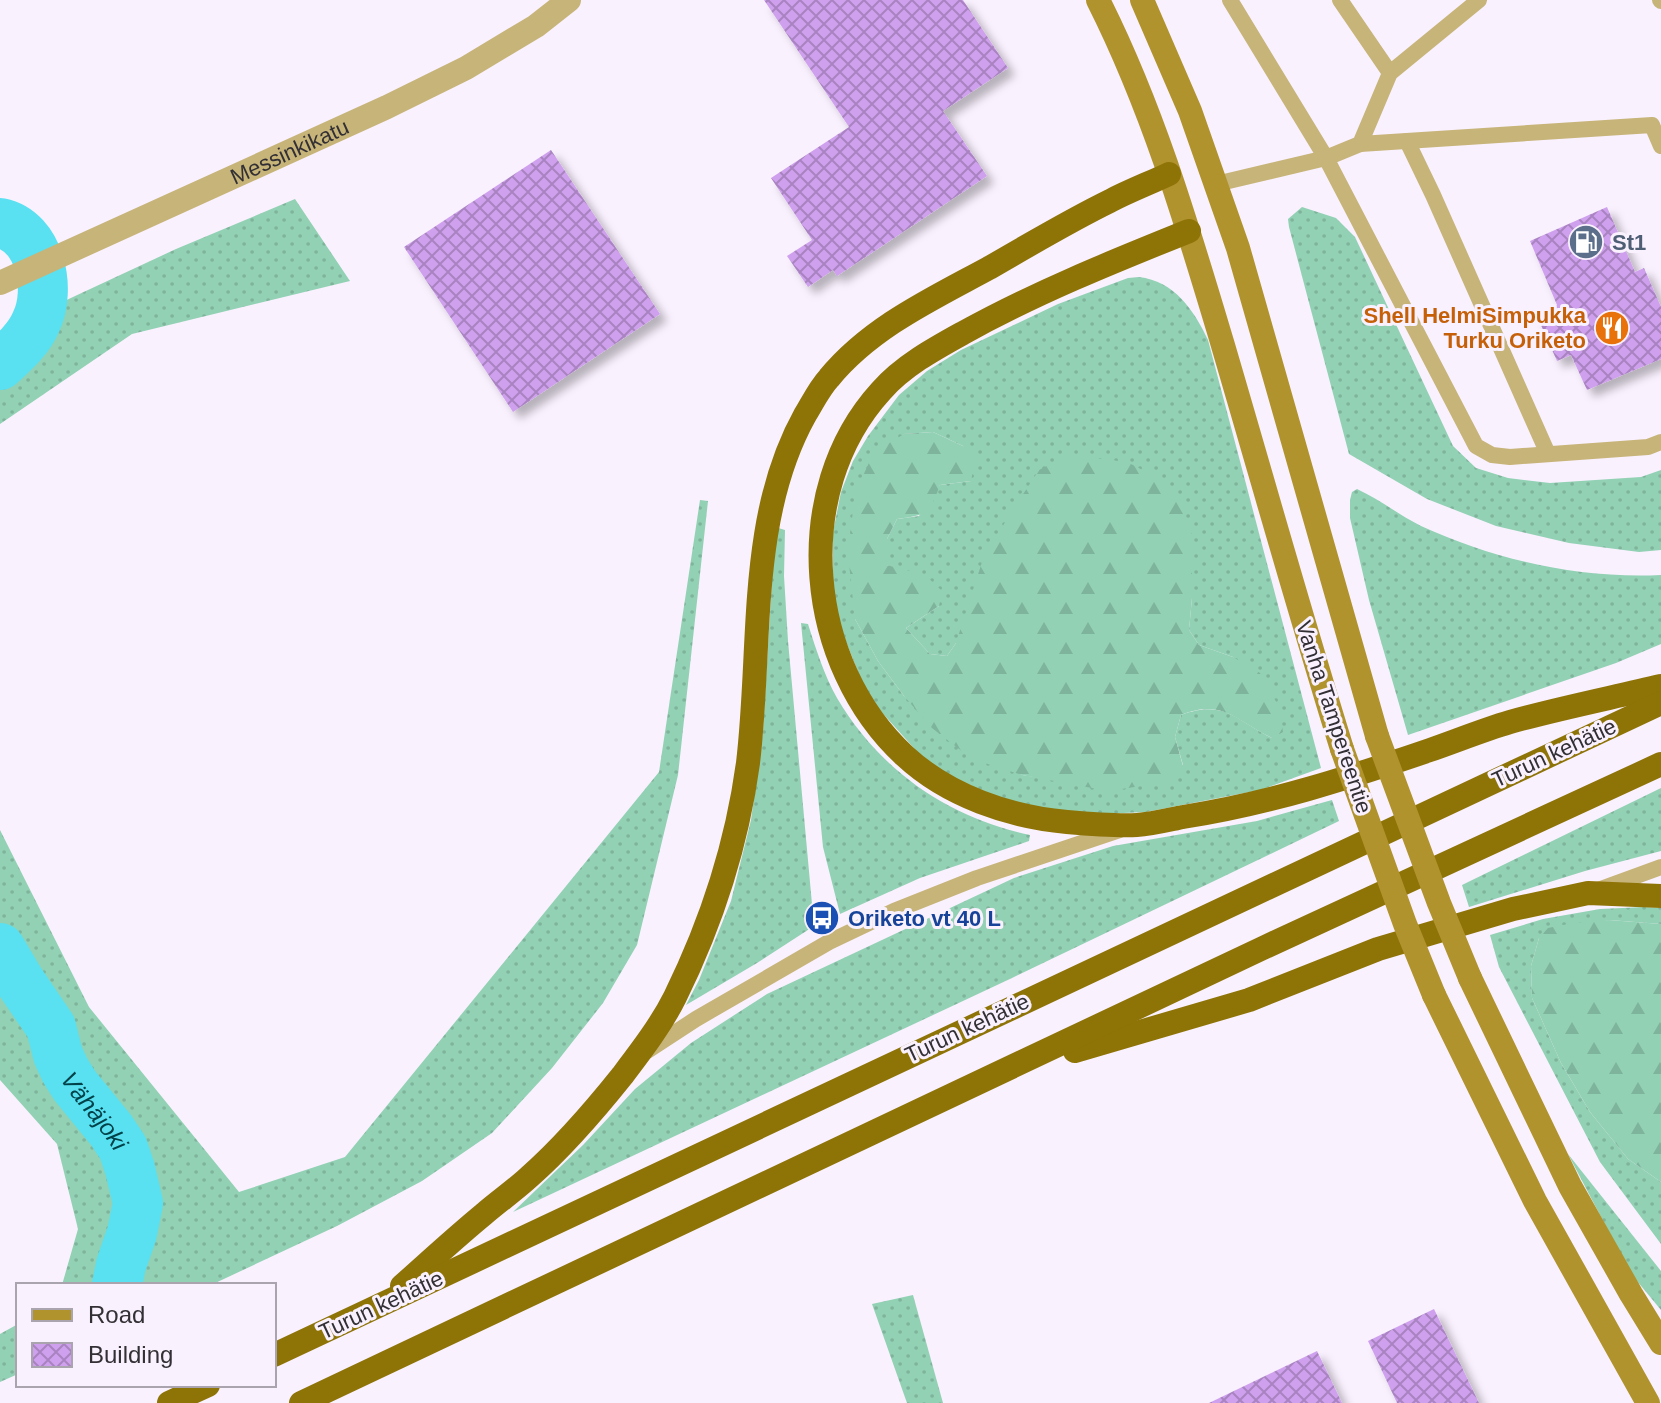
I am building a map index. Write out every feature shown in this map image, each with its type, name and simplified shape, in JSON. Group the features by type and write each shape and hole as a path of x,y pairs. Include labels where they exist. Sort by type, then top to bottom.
{"highway":[{"path":"380,1305 530,1176 595,1109 636,1058 673,1001 712,911 733,840 755,700 759,603 766,536 777,481 790,445 816,395 853,352 890,323 1111,200 1169,174"},
{"path":"1189,231 999,313 913,363 868,405 845,443 830,485 822,527 821,583 828,625 840,663 868,712 907,758 953,789 1008,811 1042,819 1137,825 1230,810 1309,790 1509,722 1661,686"},
{"name":"Turun kehätie","path":"276,1354 1661,703"},
{"path":"301,1403 1263,948 1661,764"},
{"path":"1003,1072 1249,1000 1378,949 1513,909 1588,893 1661,896"},
{"path":"169,1403 204,1387"}],"main road":[{"name":"Vanha Tampereentie","path":"1098,0 1147,109 1189,231 1342,749 1405,924 1434,995 1535,1201 1648,1403"},
{"name":"Vanha Tampereentie","path":"1142,0 1190,111 1238,248 1377,736 1439,903 1470,978 1570,1186 1661,1343"},
{"path":"1169,174 1216,184 1189,231"}],"street":[{"name":"Messinkikatu","path":"0,283 466,68 536,26 569,0"}],"lane":[{"path":"1230,0 1326,158 1476,446 1492,455 1510,457 1648,447 1661,442"},
{"path":"1340,0 1390,73"},
{"path":"1360,144 1390,73 1479,0"},
{"path":"1216,184 1326,158 1360,144 1656,123 1661,146"},
{"path":"1407,141 1548,454"},
{"path":"636,1058 816,949 894,911 977,878 1137,825"},
{"path":"1588,893 1661,867"}],"green space":[{"path":"295,199 350,281 132,334 0,424 0,331 176,249"},
{"path":"1302,207 1336,218 1355,237 1453,446 1476,468 1508,478 1550,483 1641,477 1661,470 1661,550 1639,552 1569,543 1496,526 1427,499 1349,454 1289,227 1288,219"},
{"path":"1128,278 1151,280 1173,291 1189,308 1208,340 1321,768 1260,790 1146,812 1065,813 1004,801 942,772 921,756 868,697 833,609 833,532 841,492 853,461 899,395 927,371 961,350 1058,304","holes":["933,432 963,446 971,481 940,485 919,516 897,519 887,539 887,565 901,570 939,606 906,628 930,654 947,656 956,643 1192,598 1189,630 1199,645 1233,657 1272,738 1219,710 1196,711 1181,715 1175,737 1183,765 1064,781 1022,775 904,696 878,661 855,619 904,434"]},
{"path":"933,432 963,446 975,460 971,481 940,485 930,507 921,514 897,519 887,539 887,565 925,575 942,591 939,606 906,628 930,654 947,656 956,643 983,559 1039,470 1068,455 1127,462 1166,482 1181,503 1192,535 1189,630 1199,645 1233,657 1260,673 1279,707 1283,732 1272,738 1219,710 1195,710 1181,715 1175,737 1183,766 1168,782 1108,791 1022,775 972,759 932,728 878,661 855,619 848,554 855,493 874,452 904,434"},
{"path":"1357,489 1421,526 1508,558 1600,574 1661,575 1661,644 1616,663 1408,735 1369,600 1350,518 1350,500 1352,492"},
{"path":"700,500 708,501 678,775 637,945 603,1003 552,1068 492,1133 422,1181 337,1226 215,1283 63,1283 78,1229 57,1144 0,1080 0,830 89,1007 239,1192 345,1157 659,772"},
{"path":"775,527 785,530 788,641 814,926 686,1005 731,901 751,820 763,731"},
{"path":"801,623 808,624 837,698 874,748 919,788 972,817 1030,835 1029,841 920,878 840,914 823,847"},
{"path":"1661,788 1661,851 1469,907 1462,885"},
{"path":"1332,800 1339,821 513,1212 583,1145 635,1089 691,1043 767,994 1014,878 1113,846 1257,821"},
{"path":"1661,908 1661,924 1609,920 1539,938 1531,966 1532,998 1561,1063 1590,1112 1628,1159 1661,1182 1661,1244 1600,1162 1499,967 1490,935 1543,919 1600,909"},
{"path":"1609,920 1661,924 1661,1182 1628,1159 1590,1112 1561,1063 1532,998 1531,966 1539,938 1548,928"},
{"path":"1568,1154 1661,1271 1661,1310 1622,1257"},
{"path":"913,1295 943,1403 907,1403 872,1304"},
{"path":"16,1325 16,1375 0,1382 0,1334"}],"building":[{"path":"764,0 963,0 1008,68 943,111 987,176 837,276 833,270 808,287 787,256 812,240 771,178 849,127"},
{"path":"551,150 660,314 513,412 404,247"},
{"path":"1607,207 1635,272 1644,268 1661,307 1661,359 1587,390 1571,355 1557,361 1536,314 1557,305 1530,241"},
{"path":"1434,1309 1479,1403 1397,1403 1368,1341"},
{"path":"1317,1351 1342,1403 1209,1403"}],"waterway":[{"name":"Vähäjoki","path":"0,223 14,228 33,249 39,263 43,294 33,328 0,365"},
{"name":"Vähäjoki","path":"0,948 51,1027 65,1070 123,1148 138,1203 117,1283"}],"place":[{"name":"St1","path":"1586,242"},
{"name":"Shell HelmiSimpukka Turku Oriketo","path":"1612,328"},
{"name":"Oriketo vt 40 L","path":"822,918"}]}
